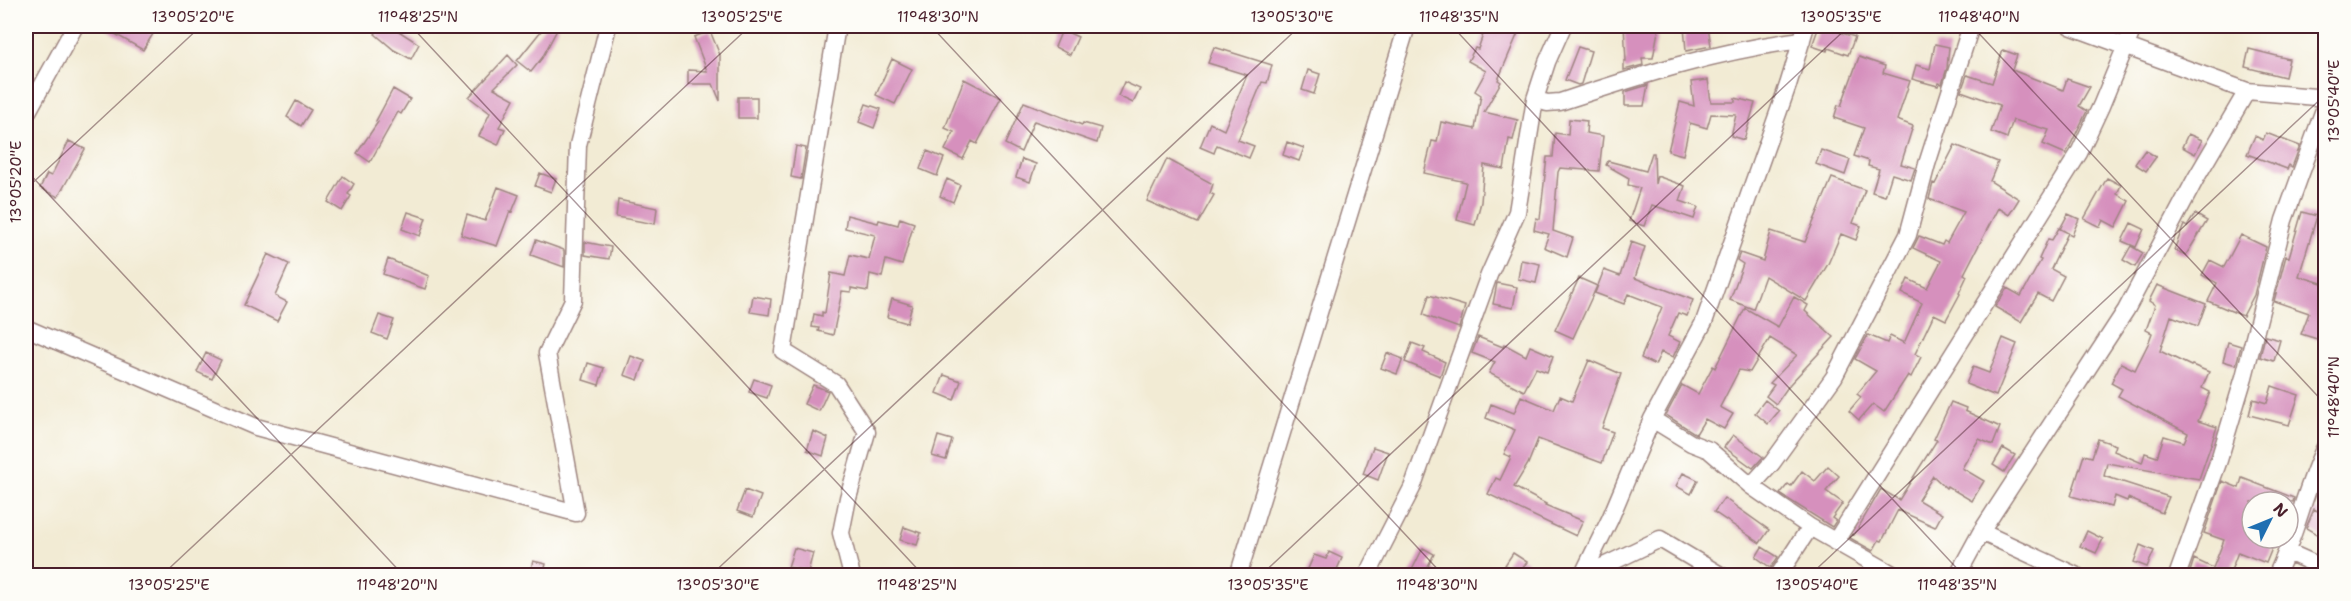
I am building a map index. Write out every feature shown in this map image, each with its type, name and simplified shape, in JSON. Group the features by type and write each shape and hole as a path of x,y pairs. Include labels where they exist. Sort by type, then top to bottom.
{"street":[{"path":"26,115 75,26"},
{"path":"26,328 256,427 576,513 547,353 573,300 578,146 608,26"},
{"path":"837,26 783,351 836,384 867,432 848,498 841,533 852,576"},
{"path":"1238,576 1407,26"},
{"path":"1372,574 1412,488 1489,275 1511,230 1519,201 1535,99 1547,62 1563,26"},
{"path":"1751,486 1772,463 1834,377 1908,235 1927,164 1971,26"},
{"path":"2070,26 2247,91 2325,98"},
{"path":"1835,542 2079,153 2134,26"},
{"path":"1535,99 1547,103 1560,102 1705,58 1804,33"},
{"path":"1582,576 1610,519 1652,419 1704,322 1788,85 1804,33"},
{"path":"1957,576 1981,532 2126,310 2196,178 2247,91"},
{"path":"2177,576 2219,460 2244,377 2284,220 2325,104"},
{"path":"1652,419 1691,443 1709,450 1751,486 1810,527 1896,576"},
{"path":"2276,576 2288,552 2312,474 2325,445"},
{"path":"1778,576 1810,527"},
{"path":"1981,532 2078,576"},
{"path":"1582,576 1659,538 1722,576"},
{"path":"2288,552 2325,569"}],"building":[{"path":"101,26 140,26 153,34 143,50"},
{"path":"381,26 391,26 419,44 411,59 394,50 375,34"},
{"path":"545,26 559,26 542,58 531,72 517,61"},
{"path":"1486,26 1521,26 1498,80 1501,82 1484,112 1518,120 1513,140 1509,139 1504,169 1484,165 1481,202 1475,225 1457,220 1466,182 1424,173 1432,141 1437,142 1441,122 1475,129 1481,95 1475,91 1486,71 1468,61 1475,48 1478,49"},
{"path":"1624,26 1659,26 1653,58 1642,58 1643,65 1624,70 1624,61 1626,61"},
{"path":"1684,26 1708,26 1711,46 1686,51"},
{"path":"1819,26 1855,37 1848,55 1828,48 1827,51 1812,46"},
{"path":"1062,30 1078,37 1070,55 1055,47"},
{"path":"710,31 720,55 720,101 713,84 688,84 688,70 707,71 694,37"},
{"path":"1935,44 1949,47 1947,68 1942,84 1939,83 1938,86 1912,79 1916,65 1930,69"},
{"path":"1214,47 1272,65 1267,83 1262,82 1238,140 1254,146 1249,158 1217,145 1214,153 1200,147 1210,123 1224,130 1247,75 1208,63"},
{"path":"1578,47 1591,51 1581,84 1578,85 1565,80"},
{"path":"2249,49 2289,59 2285,77 2245,67"},
{"path":"2003,50 2017,55 2012,70 2063,90 2067,79 2090,87 2079,106 2087,111 2066,154 2043,144 2049,130 2013,120 2007,138 1991,132 2000,105 1961,91 1967,75 1992,83"},
{"path":"508,55 517,65 494,88 514,99 499,127 505,129 498,145 479,136 490,113 469,97"},
{"path":"1859,57 1885,66 1883,73 1910,81 1897,120 1913,126 1901,164 1915,168 1911,180 1892,174 1885,196 1872,192 1879,169 1868,166 1869,161 1854,156 1864,128 1834,118 1838,105 1841,106"},
{"path":"892,59 912,69 895,104 876,95"},
{"path":"1308,70 1320,74 1314,94 1302,90"},
{"path":"964,79 1001,98 977,144 972,141 963,159 945,150 954,132 945,128"},
{"path":"1708,80 1711,102 1735,102 1735,98 1755,103 1744,140 1731,136 1736,115 1711,114 1707,128 1690,123 1683,155 1668,151 1680,102 1694,106 1691,82"},
{"path":"1124,82 1140,89 1133,103 1118,96"},
{"path":"1648,85 1644,106 1625,106 1625,92"},
{"path":"393,89 410,99 401,114 398,112 370,162 357,153 378,122 376,121"},
{"path":"738,97 757,97 757,118 738,118"},
{"path":"296,101 311,110 301,126 287,117"},
{"path":"1024,102 1082,125 1083,123 1101,128 1097,143 1034,121 1021,152 1005,144"},
{"path":"866,104 881,109 874,128 859,122"},
{"path":"1569,119 1587,121 1586,133 1603,136 1599,171 1560,168 1558,172 1553,231 1573,238 1567,257 1544,247 1549,234 1534,230 1536,218 1540,219 1547,157 1553,157 1555,133 1568,135"},
{"path":"2266,133 2300,146 2292,167 2289,165 2287,169 2247,154 2255,136 2263,140"},
{"path":"2188,134 2202,140 2195,154 2182,147"},
{"path":"69,141 85,149 58,197 40,188 47,174 51,176"},
{"path":"1287,142 1304,148 1299,161 1283,155"},
{"path":"1955,145 1998,162 1990,181 2019,199 2009,215 1998,208 1964,274 1967,276 1960,294 1946,320 1934,314 1915,354 1921,357 1911,377 1908,375 1884,412 1873,404 1859,420 1849,411 1861,397 1857,394 1876,371 1855,359 1868,335 1887,343 1890,336 1904,343 1922,303 1902,293 1908,279 1927,288 1941,261 1913,248 1919,236 1942,245 1944,241 1947,243 1964,212 1929,199 1933,183 1935,184"},
{"path":"796,146 806,148 801,179 791,177"},
{"path":"1821,150 1850,160 1845,175 1816,164"},
{"path":"2145,150 2156,157 2146,171 2135,164"},
{"path":"927,151 944,158 937,176 920,169"},
{"path":"1652,153 1654,153 1655,184 1657,176 1685,186 1680,201 1698,207 1694,219 1652,205 1644,226 1629,221 1640,188 1628,185 1629,178 1606,165 1608,161 1646,171"},
{"path":"1022,159 1036,164 1030,182 1016,177"},
{"path":"1167,159 1213,184 1210,193 1214,195 1198,223 1147,201"},
{"path":"540,173 556,179 551,192 535,186"},
{"path":"343,176 354,184 348,194 351,196 342,211 328,202"},
{"path":"1832,178 1865,190 1853,223 1861,226 1856,240 1841,234 1828,264 1806,301 1765,276 1753,309 1730,300 1743,264 1737,260 1740,253 1763,261 1771,231 1805,242"},
{"path":"2107,178 2121,185 2117,194 2129,201 2116,227 2103,220 2100,227 2084,219"},
{"path":"947,179 960,185 953,202 940,196"},
{"path":"498,187 519,195 512,212 510,211 497,246 461,235 467,215 485,221"},
{"path":"618,200 657,208 655,224 616,217"},
{"path":"408,212 426,218 420,236 402,229"},
{"path":"2302,212 2317,216 2299,276 2325,284 2325,318 2317,339 2301,334 2309,313 2274,301 2286,256 2289,257"},
{"path":"2068,214 2079,219 2072,235 2060,229"},
{"path":"2195,214 2207,221 2186,255 2174,250 2184,225 2187,227"},
{"path":"847,215 878,223 879,220 898,225 900,218 914,223 902,265 886,260 882,277 870,274 868,291 851,288 851,292 842,291 833,335 812,327 814,314 822,316 822,312 825,313 831,273 845,276 850,255 869,259 875,235 845,228"},
{"path":"2131,223 2144,229 2136,247 2122,241"},
{"path":"2059,228 2068,233 2051,269 2064,276 2051,301 2038,294 2021,322 1995,307 2007,288 2021,296 2041,260 2039,259 2048,239 2052,240"},
{"path":"2241,235 2266,247 2254,295 2243,316 2208,301 2217,283 2202,275 2210,260 2224,267"},
{"path":"536,240 564,250 564,267 531,255"},
{"path":"585,242 611,247 609,259 585,255"},
{"path":"1631,242 1645,247 1635,278 1693,300 1687,316 1678,313 1668,336 1680,342 1673,357 1661,352 1655,365 1641,358 1662,307 1628,294 1624,304 1595,293 1604,270 1620,276"},
{"path":"2131,246 2143,253 2135,267 2123,260"},
{"path":"268,254 289,264 275,296 287,302 277,321 244,305"},
{"path":"388,259 429,276 425,289 383,274"},
{"path":"1521,260 1540,264 1536,283 1518,279"},
{"path":"1579,278 1597,286 1573,338 1555,330"},
{"path":"1497,283 1517,287 1513,308 1493,304"},
{"path":"2157,285 2206,304 2198,326 2171,316 2160,351 2209,372 2202,388 2210,392 2198,421 2217,427 2199,479 2107,463 2104,476 2169,497 2162,513 2128,498 2127,501 2115,496 2112,507 2071,496 2084,455 2092,457 2098,439 2116,445 2114,451 2142,463 2145,453 2157,457 2164,436 2184,442 2188,433 2118,396 2122,389 2111,383 2121,363 2135,370 2148,344 2152,333 2146,330 2155,305 2149,301"},
{"path":"1429,295 1465,306 1459,328 1423,315"},
{"path":"753,296 771,299 769,315 750,312"},
{"path":"1794,297 1808,305 1805,311 1834,337 1790,384 1776,404 1766,396 1774,385 1770,383 1797,355 1770,338 1750,372 1739,370 1720,407 1733,414 1724,429 1705,419 1696,434 1666,415 1682,385 1698,394 1713,366 1715,368 1745,308 1778,327"},
{"path":"892,299 912,305 907,323 887,317"},
{"path":"379,315 394,320 387,339 372,333"},
{"path":"2265,336 2280,340 2274,361 2260,357"},
{"path":"1478,337 1503,347 1504,344 1526,356 1530,346 1553,356 1547,372 1536,368 1524,391 1489,373 1495,362 1472,353"},
{"path":"2003,338 2017,344 1996,396 1966,384 1973,367 1989,373"},
{"path":"2228,342 2241,346 2236,365 2223,361"},
{"path":"1412,343 1425,348 1423,352 1445,362 1440,376 1405,362"},
{"path":"206,353 221,360 212,379 197,372"},
{"path":"1387,353 1403,359 1397,374 1381,368"},
{"path":"631,356 645,361 638,380 624,375"},
{"path":"1589,360 1621,374 1602,428 1613,432 1602,463 1538,439 1528,464 1514,487 1545,505 1583,521 1576,536 1488,494 1496,478 1500,480 1511,457 1504,454 1515,430 1486,418 1491,404 1514,413 1521,396 1554,410 1560,396 1572,401"},
{"path":"588,363 604,368 599,385 583,380"},
{"path":"944,375 961,381 954,400 937,393"},
{"path":"754,379 771,385 767,398 749,392"},
{"path":"813,385 828,391 819,411 804,404"},
{"path":"2272,386 2299,395 2289,425 2249,415 2253,399 2267,403"},
{"path":"1765,400 1779,411 1768,424 1755,413"},
{"path":"1951,402 2000,427 1993,445 1979,439 1962,468 1984,481 1972,501 1947,486 1946,488 1933,476 1918,500 1942,514 1935,527 1898,510 1882,541 1879,540 1873,551 1850,538 1881,489 1899,500 1937,440 1934,439"},
{"path":"813,431 828,438 823,456 807,450"},
{"path":"1733,435 1763,457 1753,468 1724,447"},
{"path":"938,436 952,440 946,460 932,456"},
{"path":"1373,447 1388,452 1378,480 1363,474"},
{"path":"2003,448 2015,455 2004,472 1993,465"},
{"path":"1828,466 1839,476 1826,491 1843,503 1832,518 1836,521 1832,527 1780,494 1788,484 1791,486 1802,471 1815,481"},
{"path":"1683,473 1698,480 1691,494 1676,486"},
{"path":"2242,478 2273,490 2240,490 2240,550 2271,550 2266,563 2238,552 2229,576 2198,576 2190,572 2194,559 2213,568 2224,540 2204,533 2222,481 2239,488"},
{"path":"745,490 761,496 753,517 737,511"},
{"path":"1724,498 1769,530 1760,543 1714,512"},
{"path":"2314,509 2325,515 2325,539 2306,528"},
{"path":"904,527 921,533 917,545 900,540"},
{"path":"2087,531 2103,539 2096,553 2080,546"},
{"path":"2140,545 2154,551 2147,567 2134,562"},
{"path":"1762,547 1778,557 1771,568 1756,557"},
{"path":"794,548 813,553 808,572 788,567"},
{"path":"1423,548 1434,554 1428,566 1445,576 1409,576"},
{"path":"1329,552 1342,558 1334,576 1305,576 1314,555 1326,559"},
{"path":"1513,553 1527,562 1519,574 1505,565"},
{"path":"533,561 546,564 543,576 529,576"}]}
